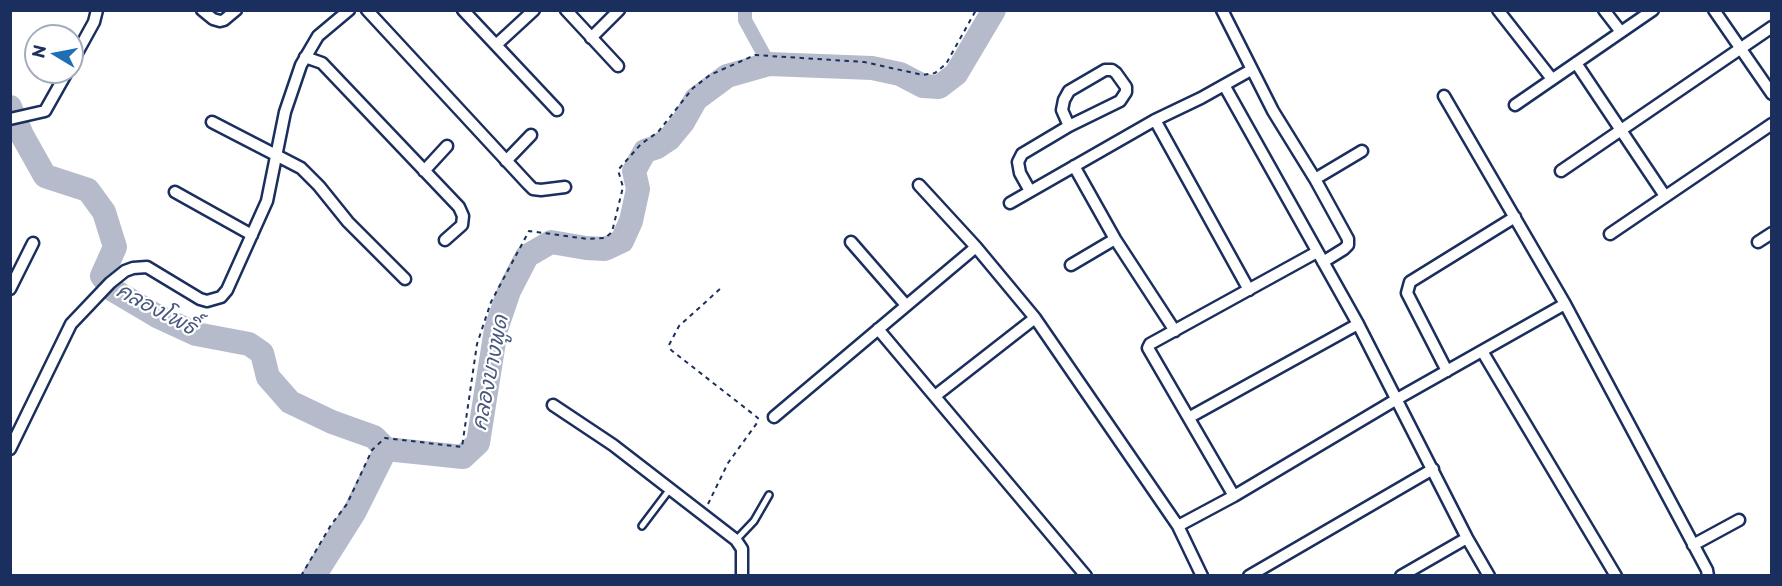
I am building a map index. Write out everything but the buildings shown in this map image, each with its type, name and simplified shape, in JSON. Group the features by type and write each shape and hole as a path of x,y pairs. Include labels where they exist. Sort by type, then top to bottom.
{"street":[{"path":"84,40 94,22 97,10"},
{"path":"202,10 220,21 236,10"},
{"path":"10,449 68,330 110,283 133,268 147,267 200,299 215,300 227,290 267,201 289,97 305,57 318,36 349,10"},
{"path":"367,10 533,189 565,187"},
{"path":"463,10 557,110"},
{"path":"496,45 534,10"},
{"path":"566,10 618,66"},
{"path":"591,38 619,10"},
{"path":"1222,10 1251,70 1348,239 1348,245 1344,249 1320,257 1249,290 1150,344 1148,348 1234,496"},
{"path":"1498,10 1552,79"},
{"path":"1604,10 1621,32"},
{"path":"1515,105 1653,10"},
{"path":"1714,10 1772,94"},
{"path":"1561,171 1772,27"},
{"path":"305,57 322,63 459,207 463,216 462,225 445,240"},
{"path":"1576,63 1665,196"},
{"path":"1030,191 1020,172 1018,162 1022,154 1124,97 1126,87 1116,73 1112,70 1105,70 1069,91 1062,110 1069,126"},
{"path":"1010,202 1155,120 1251,70"},
{"path":"10,119 45,111 60,84"},
{"path":"1224,85 1358,324 1467,538 1489,576"},
{"path":"1443,96 1565,304 1707,570 1708,576"},
{"path":"1155,120 1249,290"},
{"path":"212,122 276,156 289,160 311,176 348,222 405,279"},
{"path":"1610,234 1772,124"},
{"path":"506,161 531,135"},
{"path":"424,171 447,146"},
{"path":"1315,179 1362,151"},
{"path":"1074,166 1115,239 1175,331"},
{"path":"919,185 976,247 1035,318 1178,526 1202,576"},
{"path":"175,192 252,235"},
{"path":"1447,371 1407,293 1410,282 1515,217"},
{"path":"1758,242 1772,233"},
{"path":"1071,265 1115,239"},
{"path":"851,242 905,304"},
{"path":"10,289 33,243"},
{"path":"774,417 905,304 976,247"},
{"path":"1178,526 1234,496 1397,399 1565,304"},
{"path":"935,396 1035,318"},
{"path":"1190,417 1358,324"},
{"path":"878,328 1086,576"},
{"path":"1482,351 1616,576"},
{"path":"553,405 613,445 736,540 742,549 742,576"},
{"path":"1250,576 1433,469"},
{"path":"1693,545 1739,520"},
{"path":"1401,576 1467,538"}],"lane":[{"path":"642,526 670,489"},
{"path":"736,540 754,521 769,495"}],"path":[{"path":"301,576 331,525 347,504 372,450 385,438 462,447 477,344 491,302 529,231 588,239 605,238 612,232 623,188 618,170 640,144 658,132 693,88 710,75 755,55 864,62 923,75 935,73 946,64 976,10"},
{"path":"703,514 729,463 757,423 758,418 671,350 669,345 679,326 720,289"}],"waterway":[{"path":"745,10 745,20 769,64"},
{"name":"คลองบางพูด","path":"314,576 355,511 386,449 463,457 478,443 496,329 509,291 527,256 551,242 605,249 622,241 631,221 638,189 634,171 645,151 669,139 683,122 696,99 727,76 769,64 872,68 900,74 923,86 939,87 956,74 994,10"},
{"name":"คลองโพธิ์","path":"10,107 22,135 45,176 88,190 104,212 115,247 102,276 113,290 157,316 196,334 249,344 262,353 268,377 290,402 332,422 374,437 386,449"}]}
